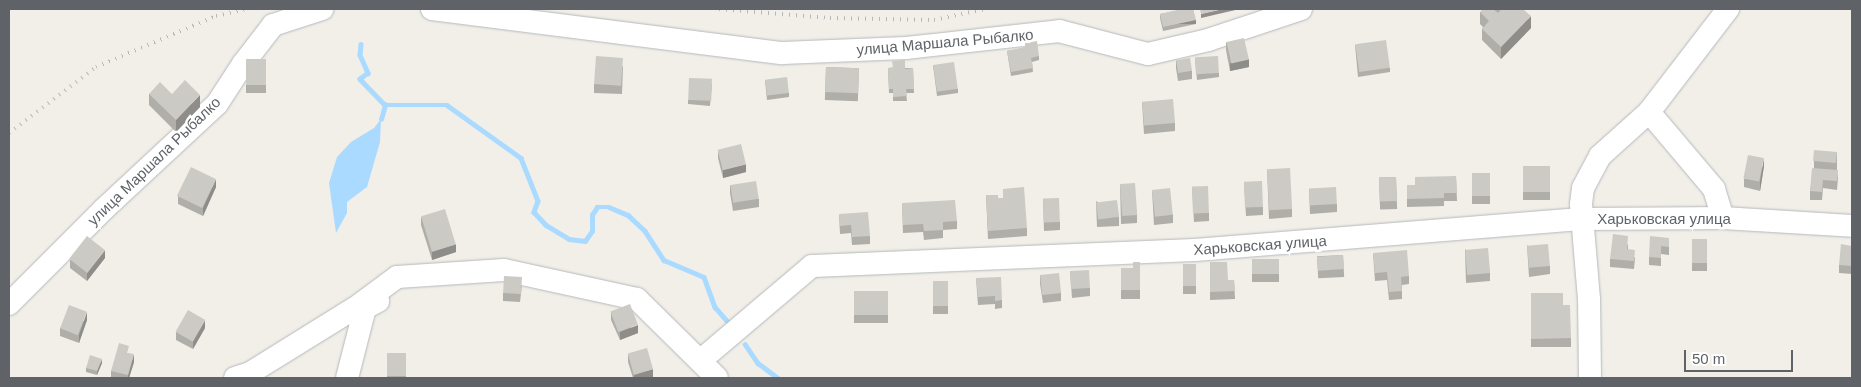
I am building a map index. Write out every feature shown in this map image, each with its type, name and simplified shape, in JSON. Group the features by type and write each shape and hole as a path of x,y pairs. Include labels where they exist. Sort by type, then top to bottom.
{"street":[{"name":"улица Маршала Рыбалко","path":"9,304 104,209 217,104 243,64 273,25 322,9"},
{"name":"улица Маршала Рыбалко","path":"432,9 782,53 906,48 1058,31 1148,54 1208,40 1301,9"},
{"path":"1590,378 1584,220 1581,204 1583,188 1600,156 1649,112 1728,9"},
{"path":"1649,112 1714,189 1723,218"},
{"name":"Харьковская улица","path":"701,360 812,266 1195,250 1584,220 1723,218 1852,226"},
{"path":"235,378 250,373 355,308 397,277 504,270 637,299 701,360 717,378"},
{"path":"347,378 365,308 427,274"}],"water":[{"path":"381,119 380,142 367,187 347,202 347,213 336,233 329,183 337,157 351,142 374,128"}],"building":[{"path":"1176,9 1193,9 1196,20 1163,27 1160,14"},
{"path":"1200,9 1223,9 1201,14"},
{"path":"1483,9 1493,9 1498,13 1502,9 1523,9 1531,16 1501,47 1482,29 1489,21 1480,12"},
{"path":"1244,38 1249,59 1231,63 1226,42"},
{"path":"1386,40 1390,68 1359,72 1355,44"},
{"path":"1037,41 1039,56 1031,58 1033,68 1011,72 1007,51 1025,47 1025,43"},
{"path":"596,56 623,58 621,86 594,84"},
{"path":"1218,56 1219,73 1196,74 1195,57"},
{"path":"1190,58 1192,71 1178,73 1176,60"},
{"path":"246,59 266,59 266,85 246,85"},
{"path":"905,60 905,69 913,68 914,89 906,89 907,96 893,97 893,89 889,89 888,68 893,67 892,61"},
{"path":"954,62 958,89 937,92 933,65"},
{"path":"826,67 859,68 858,93 825,92"},
{"path":"787,77 789,93 767,96 765,80"},
{"path":"689,78 712,79 711,101 688,100"},
{"path":"185,80 200,95 176,120 149,94 160,82 172,94"},
{"path":"1173,99 1175,123 1144,126 1142,102"},
{"path":"741,144 746,164 723,170 718,150"},
{"path":"1814,150 1837,152 1836,163 1813,161"},
{"path":"1748,155 1764,158 1759,182 1743,179"},
{"path":"1523,166 1550,166 1550,192 1523,192"},
{"path":"191,167 216,179 202,208 177,196"},
{"path":"1290,168 1292,209 1269,210 1267,169"},
{"path":"1812,168 1838,170 1837,181 1823,180 1822,192 1810,191"},
{"path":"1472,173 1490,173 1490,196 1472,196"},
{"path":"1456,176 1457,193 1444,193 1444,198 1407,199 1407,185 1415,185 1415,177"},
{"path":"1396,177 1397,201 1380,202 1379,178"},
{"path":"756,181 759,199 733,203 730,185"},
{"path":"1262,181 1263,207 1245,208 1244,182"},
{"path":"1135,183 1137,215 1122,216 1120,184"},
{"path":"1208,186 1209,213 1193,214 1192,187"},
{"path":"1024,187 1027,228 988,231 986,195 998,195 998,198 1003,198 1003,189"},
{"path":"1336,187 1337,204 1310,205 1309,188"},
{"path":"1170,188 1173,215 1155,217 1152,190"},
{"path":"1059,198 1060,222 1044,223 1043,199"},
{"path":"955,200 957,221 943,222 943,230 924,231 923,224 903,225 902,203"},
{"path":"1117,200 1119,217 1098,219 1096,203"},
{"path":"445,209 456,244 432,252 421,216"},
{"path":"868,212 870,236 852,237 851,225 840,226 839,214"},
{"path":"1613,234 1628,236 1627,249 1635,250 1634,261 1610,259"},
{"path":"87,236 105,250 87,273 69,259"},
{"path":"1650,236 1669,238 1669,247 1661,246 1661,258 1649,257"},
{"path":"1692,239 1707,239 1707,263 1692,263"},
{"path":"1548,244 1550,266 1529,268 1527,246"},
{"path":"1841,244 1852,246 1852,266 1839,265"},
{"path":"1488,248 1490,273 1467,275 1465,250"},
{"path":"1407,250 1409,276 1401,277 1402,291 1389,292 1387,272 1375,273 1373,253"},
{"path":"1343,255 1344,269 1318,271 1317,257"},
{"path":"1252,259 1279,259 1279,274 1252,274"},
{"path":"1133,262 1140,262 1140,290 1121,290 1121,268 1133,268"},
{"path":"1210,262 1227,262 1228,280 1234,280 1235,291 1210,292"},
{"path":"1183,264 1196,264 1196,286 1183,286"},
{"path":"1089,270 1090,288 1071,289 1070,271"},
{"path":"1059,273 1061,293 1042,295 1040,275"},
{"path":"504,276 522,277 521,294 503,293"},
{"path":"1001,277 1002,300 995,301 995,296 978,297 976,278"},
{"path":"933,281 948,281 948,306 933,306"},
{"path":"854,291 888,291 888,315 854,315"},
{"path":"1531,293 1563,293 1563,305 1570,305 1571,338 1531,339"},
{"path":"630,304 638,325 618,332 610,312"},
{"path":"69,305 87,312 78,335 60,328"},
{"path":"188,310 205,320 193,342 176,332"},
{"path":"119,343 129,346 127,353 134,354 128,375 111,371"},
{"path":"647,348 653,369 634,375 628,354"},
{"path":"387,353 406,353 406,376 387,376"},
{"path":"90,355 102,359 97,371 86,368"}],"waterway":[{"path":"361,44 360,55 368,73 360,79 385,105"},
{"path":"381,119 385,105 447,105 521,158 538,201 534,212 546,225 569,239 585,241 592,231 592,215 597,207 609,207 628,215 645,231 664,260 704,277 715,307 728,322"},
{"path":"745,344 758,363 778,378"}],"railway":[{"path":"9,133 96,67 216,16 246,9"},
{"path":"719,9 830,18 934,20 985,9"}]}
